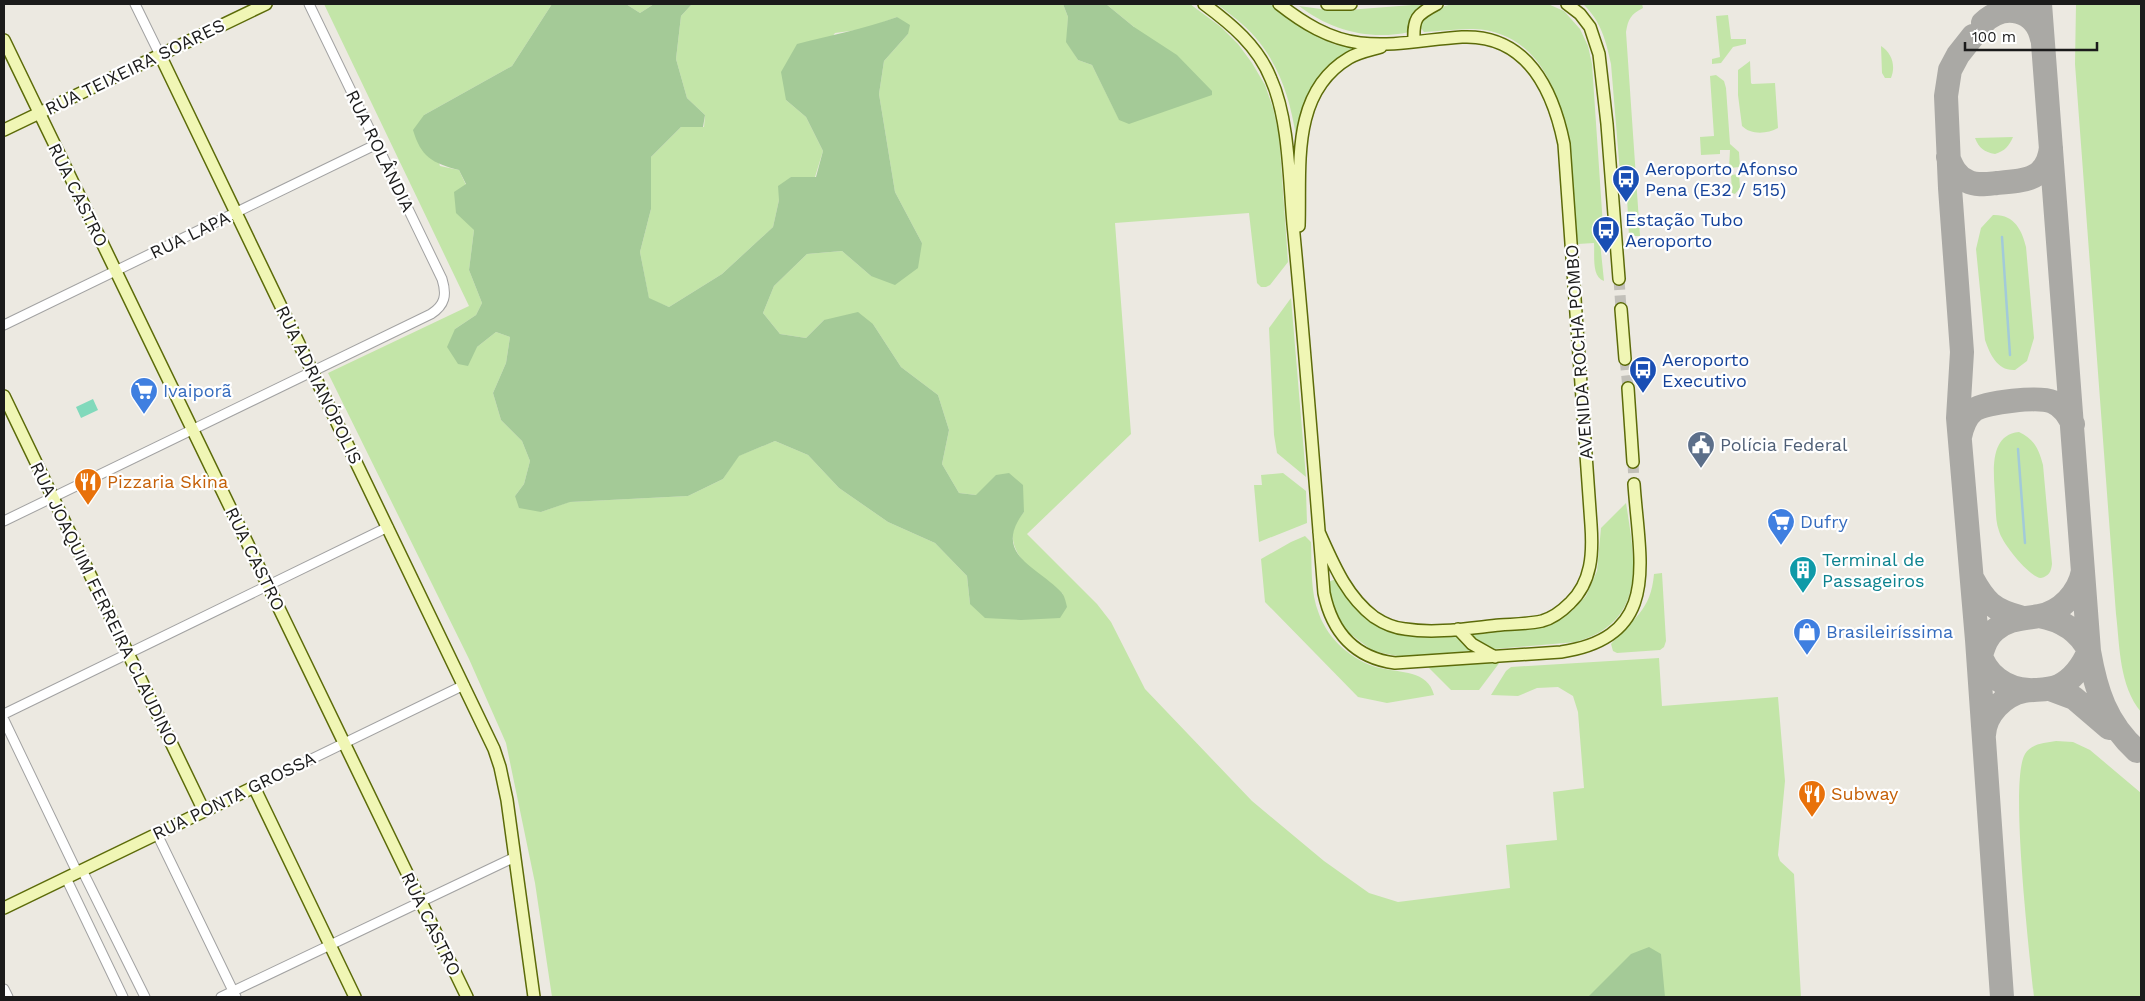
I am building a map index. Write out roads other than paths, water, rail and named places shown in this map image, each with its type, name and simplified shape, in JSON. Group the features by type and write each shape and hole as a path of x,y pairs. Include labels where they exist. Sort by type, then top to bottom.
{"main road":[{"name":"RUA TEIXEIRA SOARES","path":"4,130 266,4"},
{"name":"AVENIDA ROCHA POMBO","path":"1204,4 1232,26 1254,49 1271,77 1277,92 1283,125 1298,274 1324,593 1327,610 1342,637 1353,647 1382,661 1395,664 1561,652 1585,648 1604,640 1623,623 1632,610 1638,595 1641,576 1634,484"},
{"name":"AVENIDA ROCHA POMBO","path":"1279,4 1308,25 1325,34 1360,43 1390,44 1462,37 1483,38 1509,47 1533,68 1545,85 1554,103 1565,153 1592,543 1589,571 1578,595 1552,617 1529,623 1458,629 1406,630 1385,623 1364,608 1348,589 1319,532"},
{"path":"1327,4 1350,4"},
{"path":"1414,42 1413,25 1415,20 1419,14 1436,4"},
{"path":"1567,4 1580,14 1590,27 1598,54 1607,124 1619,279"},
{"name":"RUA CASTRO","path":"4,40 467,997"},
{"path":"1298,274 1302,140 1305,113 1318,87 1338,66 1359,53 1390,44"},
{"name":"RUA ADRIANÓPOLIS","path":"160,55 487,732 500,766 515,857 534,997"},
{"path":"1622,309 1625,359"},
{"path":"1628,388 1633,462"},
{"name":"RUA JOAQUIM FERREIRA CLAUDINO","path":"4,396 204,811"},
{"path":"1458,629 1472,644 1495,657"},
{"path":"254,787 355,997"},
{"name":"RUA PONTA GROSSA","path":"4,908 254,787"}],"street":[{"name":"RUA ADRIANÓPOLIS","path":"135,4 160,55"},
{"name":"RUA ROLÂNDIA","path":"309,4 442,279 446,293 444,300 437,310 431,314 313,371"},
{"name":"RUA LAPA","path":"4,325 377,144"},
{"path":"4,521 313,371"},
{"path":"4,714 388,527"},
{"name":"RUA PONTA GROSSA","path":"254,787 464,685"},
{"path":"4,720 145,997"},
{"path":"157,834 235,994"},
{"path":"221,997 235,994 330,945 515,857"},
{"path":"66,878 123,997"},
{"path":"4,989 8,997"}],"waterway":[{"path":"2002,237 2010,355"},
{"path":"2018,449 2025,543"}],"tunnel":[{"path":"1619,279 1621,309"},
{"path":"1625,359 1628,388"},
{"path":"1633,462 1634,484"}],"place":[{"name":"Aeroporto Afonso Pena (E32 / 515)","path":"1626,203"},
{"name":"Estação Tubo Aeroporto","path":"1606,254"},
{"name":"Aeroporto Executivo","path":"1643,394"},
{"name":"Ivaiporã","path":"144,415"},
{"name":"Polícia Federal","path":"1701,469"},
{"name":"Pizzaria Skina","path":"88,506"},
{"name":"Dufry","path":"1781,546"},
{"name":"Terminal de Passageiros","path":"1803,594"},
{"name":"Brasileiríssima","path":"1807,656"},
{"name":"Subway","path":"1812,818"}]}
